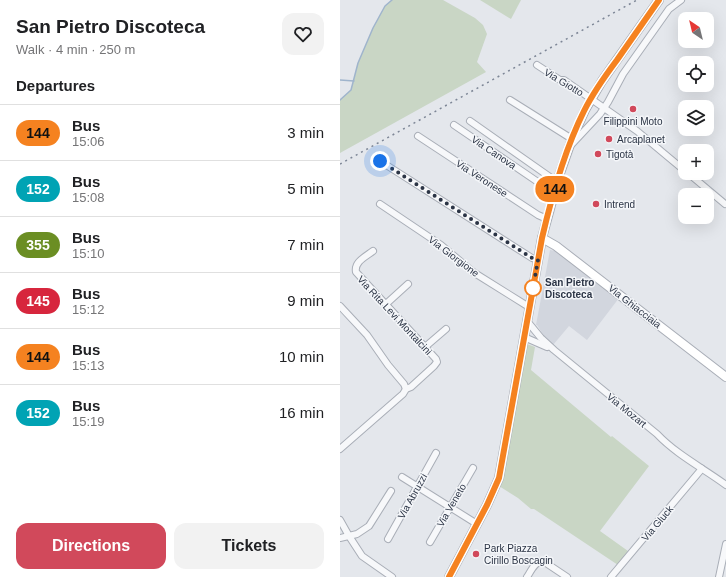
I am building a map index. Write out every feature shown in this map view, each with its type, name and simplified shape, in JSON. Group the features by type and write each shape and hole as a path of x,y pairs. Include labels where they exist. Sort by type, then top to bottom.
{"street":[{"path":"449,577 494,490 500,472 542,238 568,148 591,99 602,81 659,0"},
{"path":"568,148 604,108 615,91 623,74 669,9 681,0"},
{"name":"Via Giotto","path":"537,66 560,80 564,80 637,131 678,165"},
{"path":"510,100 572,139"},
{"path":"470,122 557,182"},
{"name":"Via Canova","path":"454,125 554,193"},
{"name":"Via Veronese","path":"418,136 538,215 547,219"},
{"path":"380,161 532,258 538,260"},
{"path":"696,180 725,204"},
{"name":"Via Giorgione","path":"380,204 441,245 473,272 530,308"},
{"name":"Via Ghiacciaia","path":"542,238 556,246 726,377"},
{"name":"Via Rita Levi Montalcini","path":"373,251 358,263 355,270 356,272 436,359 437,362 436,365 406,389"},
{"path":"386,304 408,284"},
{"path":"340,306 367,335 388,365 404,384 406,389 403,394 340,449"},
{"name":"Via Mozart","path":"527,321 541,338 554,350 644,423 665,442 726,485"},
{"path":"425,347 446,329"},
{"name":"Via Mozart","path":"524,337 554,350"},
{"name":"Via Abruzzi","path":"388,539 436,453"},
{"name":"Via Veneto","path":"430,542 473,468"},
{"name":"Via Gluck","path":"611,577 701,468"},
{"path":"402,478 477,524"},
{"path":"340,538 357,534 369,526 391,491"},
{"path":"340,520 362,556 392,577"},
{"path":"719,577 726,544"},
{"path":"527,577 540,560 566,577"}],"shaded area":[{"path":"550,250 556,251 619,298 587,340 569,326 553,345 536,325"}],"green space":[{"path":"392,0 443,0 475,18 483,25 487,34 477,62 486,72 340,153 340,100 351,90 358,63 373,28 385,6"},
{"path":"480,0 521,0 511,19"},
{"path":"527,344 535,347 531,370 611,437 612,436 649,466 600,531 628,551 618,565 534,509 531,509 518,498 499,486"}],"waterway":[{"path":"340,100 351,90 358,63 373,28 385,6 392,0"},
{"path":"340,80 354,81"}],"railway":[{"path":"340,164 637,0"}],"bus line":[{"name":"144","path":"449,577 487,505 499,478 542,238 563,162 580,120 591,99 659,0"}],"place":[{"name":"Filippini Moto","path":"633,109"},
{"name":"Arcaplanet","path":"609,139"},
{"name":"Tigotà","path":"598,154"},
{"name":"Intrend","path":"596,204"},
{"name":"San Pietro Discoteca","path":"533,288"},
{"name":"Park Piazza Cirillo Boscagin","path":"476,554"}],"route":[{"path":"380,161 532,258 538,260 533,288"}]}
